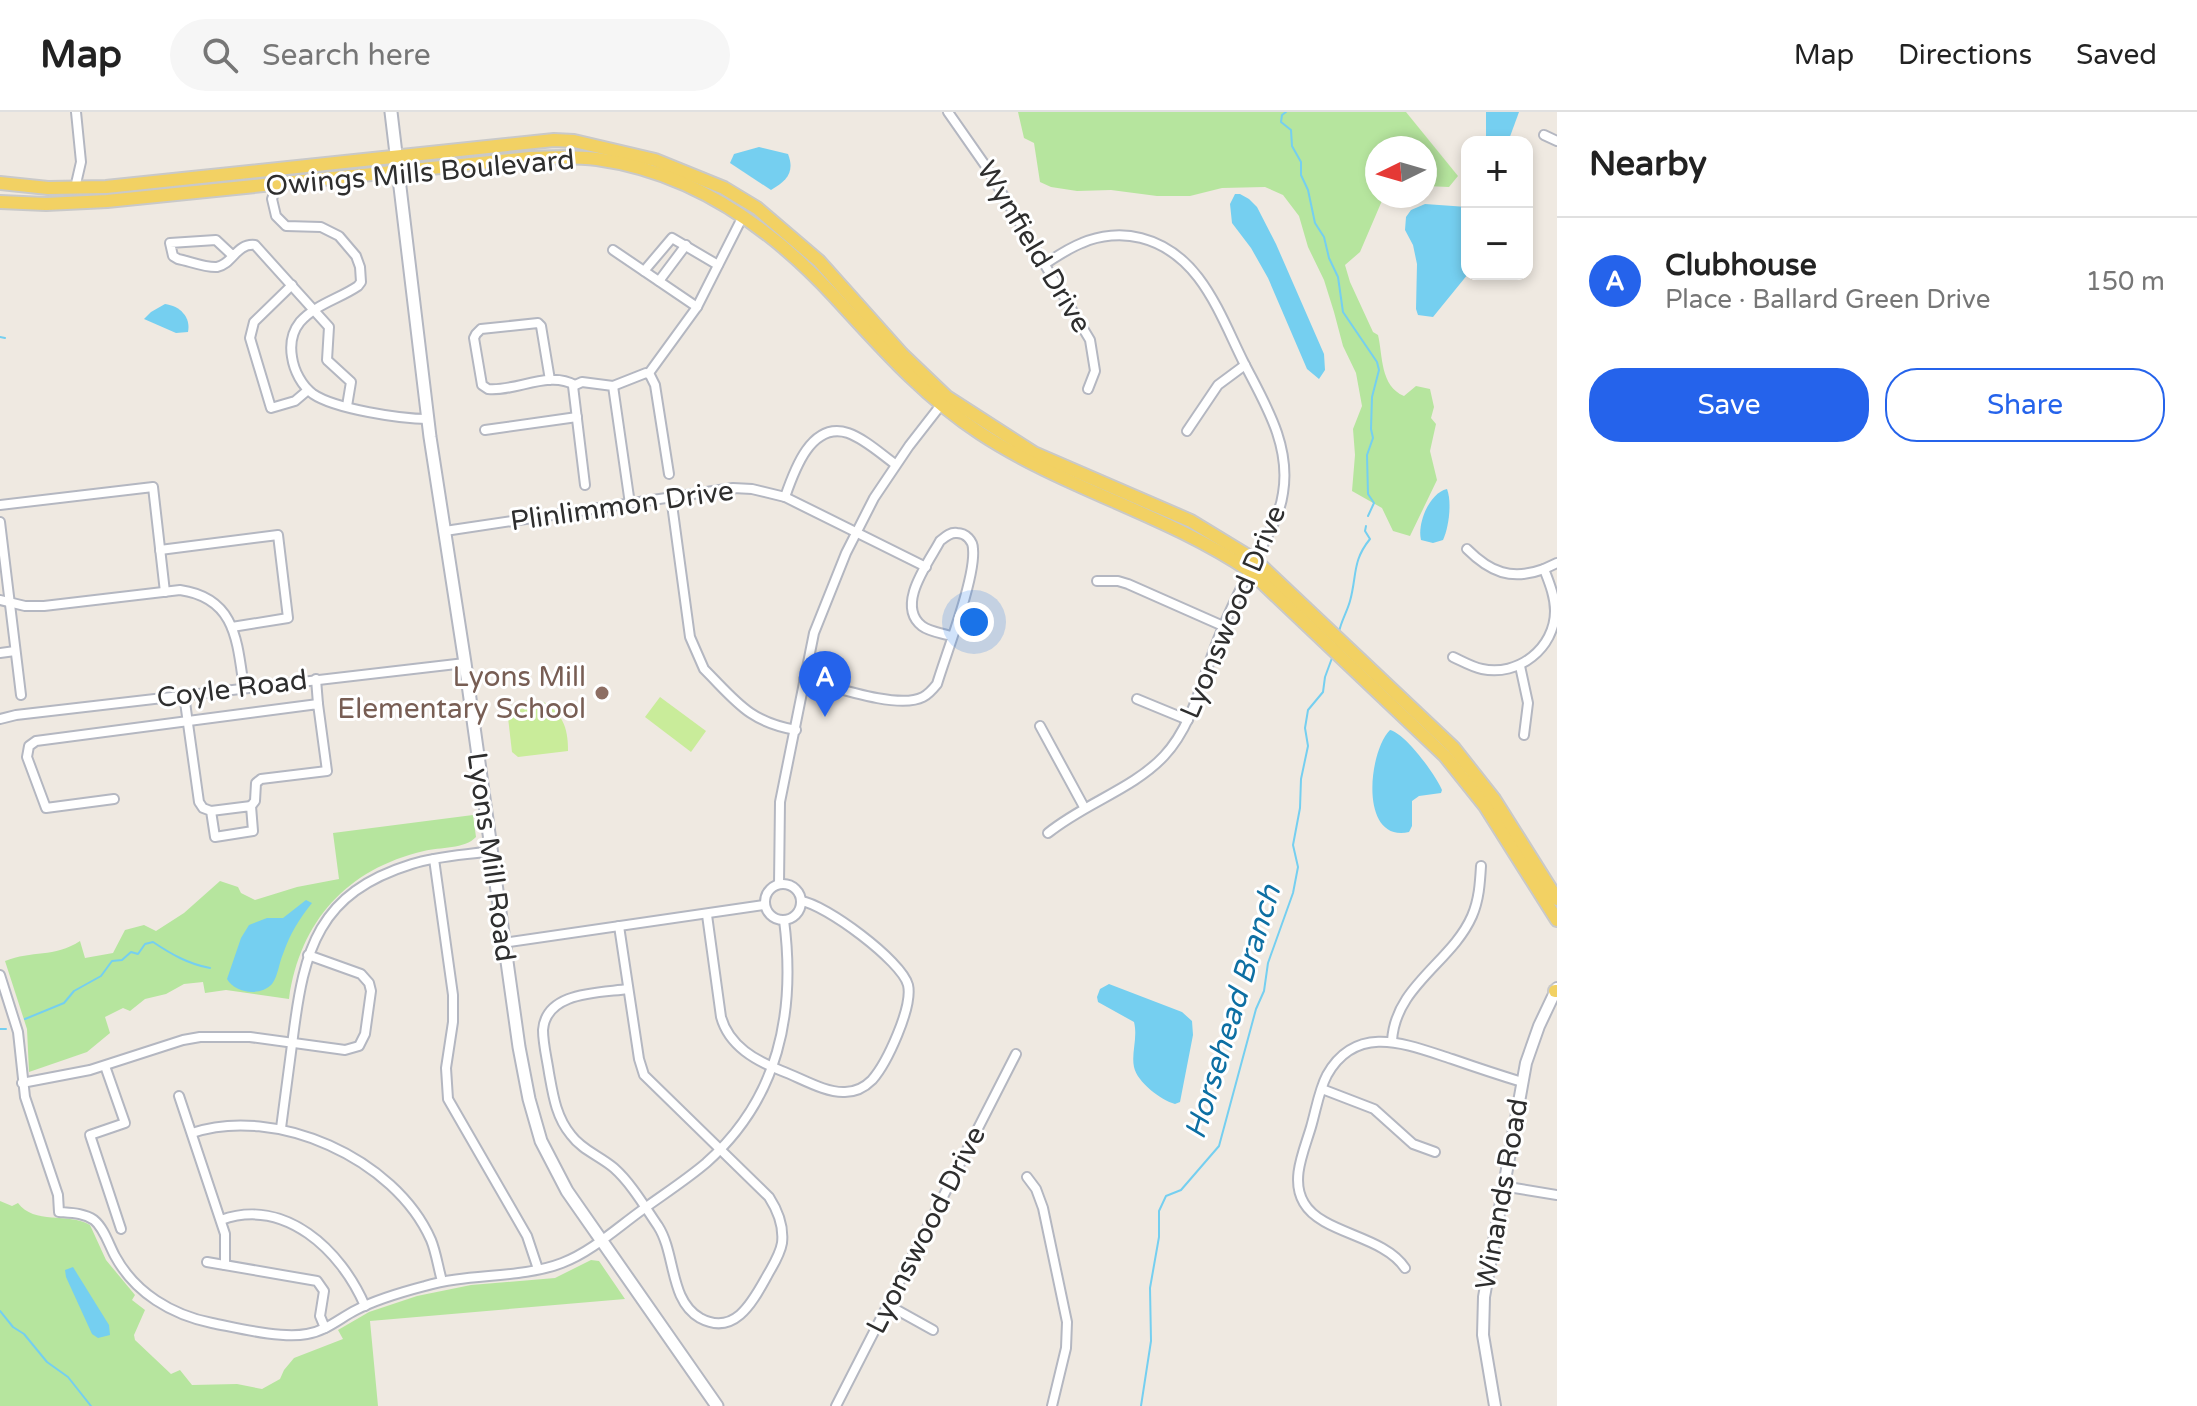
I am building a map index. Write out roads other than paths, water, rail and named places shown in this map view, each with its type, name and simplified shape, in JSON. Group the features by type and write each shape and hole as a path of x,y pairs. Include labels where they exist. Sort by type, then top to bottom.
{"main road":[{"name":"Lyons Mill Road","path":"391,112 428,419 524,1075 541,1141 567,1191 717,1406"},
{"name":"Owings Mills Boulevard","path":"0,183 75,188 554,140 599,146 655,160 690,173 724,188 757,208 819,261 944,401"},
{"name":"Owings Mills Boulevard","path":"0,202 75,204 530,158 600,159 650,171 681,183 743,216 774,238 806,266 894,362 944,401 1034,453 1191,521 1253,565 1350,657 1431,725 1472,769 1551,883 1557,899"},
{"name":"Owings Mills Boulevard","path":"1350,657 1462,775 1557,920"}],"street":[{"path":"75,188 81,162 76,112"},
{"name":"Wynfield Drive","path":"948,112 985,165 1090,340 1095,371 1088,389"},
{"path":"1544,135 1557,141"},
{"path":"277,185 272,204 283,224 330,230 349,246 360,267 361,282 358,286 315,310 298,324 291,355 297,374 308,390 326,401 407,419 428,419"},
{"path":"575,385 582,382 613,386 649,373 697,307 743,216"},
{"name":"Lyonswood Drive","path":"1045,264 1080,243 1107,236 1135,236 1162,245 1186,260 1195,271 1245,365 1278,433 1285,478 1281,505 1223,626 1188,720 1172,747 1126,785 1084,807 1048,833"},
{"path":"644,271 669,239 686,245 718,265"},
{"path":"232,255 216,240 170,243 173,256 178,259 213,266 220,266 246,244 255,245 329,327 327,360 351,382 347,406"},
{"path":"659,281 686,245"},
{"path":"613,250 697,307"},
{"path":"292,285 254,322 250,346 271,408 295,401 308,390"},
{"path":"550,380 538,323 481,329 476,334 482,385 488,389 550,380 575,385"},
{"path":"1187,431 1218,385 1245,365"},
{"path":"649,373 655,385 669,474"},
{"path":"575,385 585,485"},
{"path":"613,386 630,504"},
{"path":"779,884 778,820 814,633 827,595 874,498 895,464 944,401"},
{"path":"485,430 577,417"},
{"path":"785,497 809,446 827,433 842,431 856,436 895,464"},
{"path":"0,505 153,487 165,592"},
{"name":"Plinlimmon Drive","path":"445,531 733,488 752,489 785,497 926,567"},
{"path":"671,497 690,637 698,660 754,717 771,726 796,730"},
{"path":"0,522 21,695"},
{"path":"804,679 897,700 923,697 937,684 967,586 972,544 961,534 947,535 940,541 912,599 915,619 930,630 951,636"},
{"path":"160,550 278,535 288,618 232,627"},
{"path":"1467,549 1480,562 1496,571 1521,575 1557,563"},
{"path":"1453,657 1482,669 1496,671 1520,666 1544,644 1553,625 1555,606 1544,569"},
{"path":"1097,581 1128,584 1223,626"},
{"path":"0,600 25,606 44,606 180,590 203,596 220,608 232,627 244,688"},
{"path":"0,653 15,651"},
{"name":"Coyle Road","path":"0,719 465,663"},
{"path":"1520,666 1528,703 1524,735"},
{"path":"211,811 215,837 253,831 251,806 255,801 256,783 261,779 327,771 316,679"},
{"path":"184,695 199,802 211,811 251,806"},
{"path":"1137,699 1188,720"},
{"path":"114,799 46,808 27,757 29,746 36,741 318,704"},
{"path":"1040,726 1084,807"},
{"path":"281,1128 302,973 314,939 333,912 361,887 395,870 434,859 491,851"},
{"path":"434,859 453,995 453,1022 446,1068 448,1099 527,1236 538,1269"},
{"path":"1392,1041 1394,1020 1403,1001 1461,934 1473,914 1481,866"},
{"path":"779,884 792,886 801,901 796,914 784,920 771,917 764,905 767,891 779,884"},
{"path":"707,915 724,1025 751,1057 832,1090 857,1090 876,1074 908,1008 908,986 900,967 893,960 822,907 801,901"},
{"path":"503,943 764,905"},
{"path":"0,975 18,1032 22,1083 58,1195 59,1212 93,1219 126,1274 138,1287 181,1314 213,1323 292,1335 325,1328 365,1306 442,1281 538,1269 564,1262 601,1240 688,1177 719,1149 755,1105 772,1067 785,1021 788,997 784,920"},
{"path":"619,926 644,1075 769,1197 778,1214 782,1230 779,1255 749,1309 740,1318 714,1323 697,1316 687,1306 680,1295 663,1237 644,1208 613,1167 577,1142 563,1124 553,1094 543,1032 548,1015 563,1001 580,995 628,989"},
{"path":"22,1083 105,1066 200,1037 231,1035 345,1050 359,1046 365,1034 371,991 366,978 308,955"},
{"name":"Winands Road","path":"1495,1406 1485,1359 1482,1316 1522,1082 1533,1042 1556,990"},
{"path":"1405,1268 1400,1260 1385,1250 1316,1216 1299,1193 1298,1175 1322,1089 1332,1067 1348,1052 1368,1043 1392,1041 1522,1082"},
{"name":"Lyonswood Drive","path":"837,1406 1016,1054"},
{"path":"105,1066 125,1123 90,1135 121,1229"},
{"path":"1322,1089 1374,1109 1413,1144 1435,1152"},
{"path":"179,1096 221,1220 226,1242 225,1265"},
{"path":"192,1133 225,1124 281,1128 333,1146 391,1187 417,1217 430,1238 442,1281"},
{"path":"1027,1177 1036,1189 1043,1208 1067,1322 1066,1348 1052,1406"},
{"path":"1502,1186 1557,1195"},
{"path":"221,1220 234,1215 257,1213 302,1230 329,1249 341,1262 365,1306"},
{"path":"207,1262 321,1283 324,1291 320,1316 325,1328"},
{"path":"888,1305 933,1330"}],"water":[{"path":"1486,112 1519,112 1510,136 1486,136"},
{"path":"759,147 788,154 790,160 788,175 771,190 730,163 734,154"},
{"path":"1235,194 1249,199 1257,207 1276,244 1324,354 1325,370 1319,379 1307,369 1268,278 1232,223 1230,204"},
{"path":"1437,205 1461,207 1463,280 1433,317 1418,315 1416,309 1417,264 1413,245 1405,230 1406,217 1411,210 1437,208"},
{"path":"165,304 183,313 188,322 188,332 176,333 144,319"},
{"path":"1447,489 1449,514 1443,540 1433,543 1421,540 1426,510 1435,496"},
{"path":"1390,730 1412,747 1442,790 1441,793 1419,796 1412,801 1412,826 1409,832 1393,832 1382,824 1375,810 1373,775 1382,741"},
{"path":"306,900 312,903 292,933 272,984 261,991 248,992 231,984 227,979 241,938 249,925 267,918 283,918"},
{"path":"1109,984 1182,1012 1192,1021 1193,1035 1180,1102 1169,1102 1136,1073 1133,1062 1134,1022 1098,1002 1100,989"},
{"path":"73,1267 109,1325 110,1335 98,1338 92,1334 66,1277 65,1270"}],"waterway":[{"name":"Horsehead Branch","path":"1286,112 1281,122 1291,130 1292,146 1301,162 1301,175 1308,190 1315,223 1324,237 1338,277 1343,312 1377,362 1379,370 1372,397 1373,438 1367,455 1368,494 1374,503 1368,516"},
{"path":"0,337 5,338"},
{"name":"Horsehead Branch","path":"1339,632 1350,601 1358,562 1370,539 1365,531 1366,526"},
{"name":"Horsehead Branch","path":"1141,1406 1151,1341 1150,1288 1159,1237 1159,1211 1166,1196 1181,1190 1219,1146 1256,1009 1264,991 1268,963 1293,893 1298,867 1293,845 1308,746 1305,728 1308,710 1323,692 1332,658"},
{"path":"25,1019 64,1003 74,991 101,976 112,961 122,960 131,952 138,954 145,944 153,942 180,958 210,968"},
{"path":"0,1029 6,1029"},
{"path":"0,1311 47,1362 68,1377 91,1406"}],"place":[{"name":"Lyons Mill Elementary School","path":"602,693"},
{"name":"Clubhouse","path":"825,717"}]}
